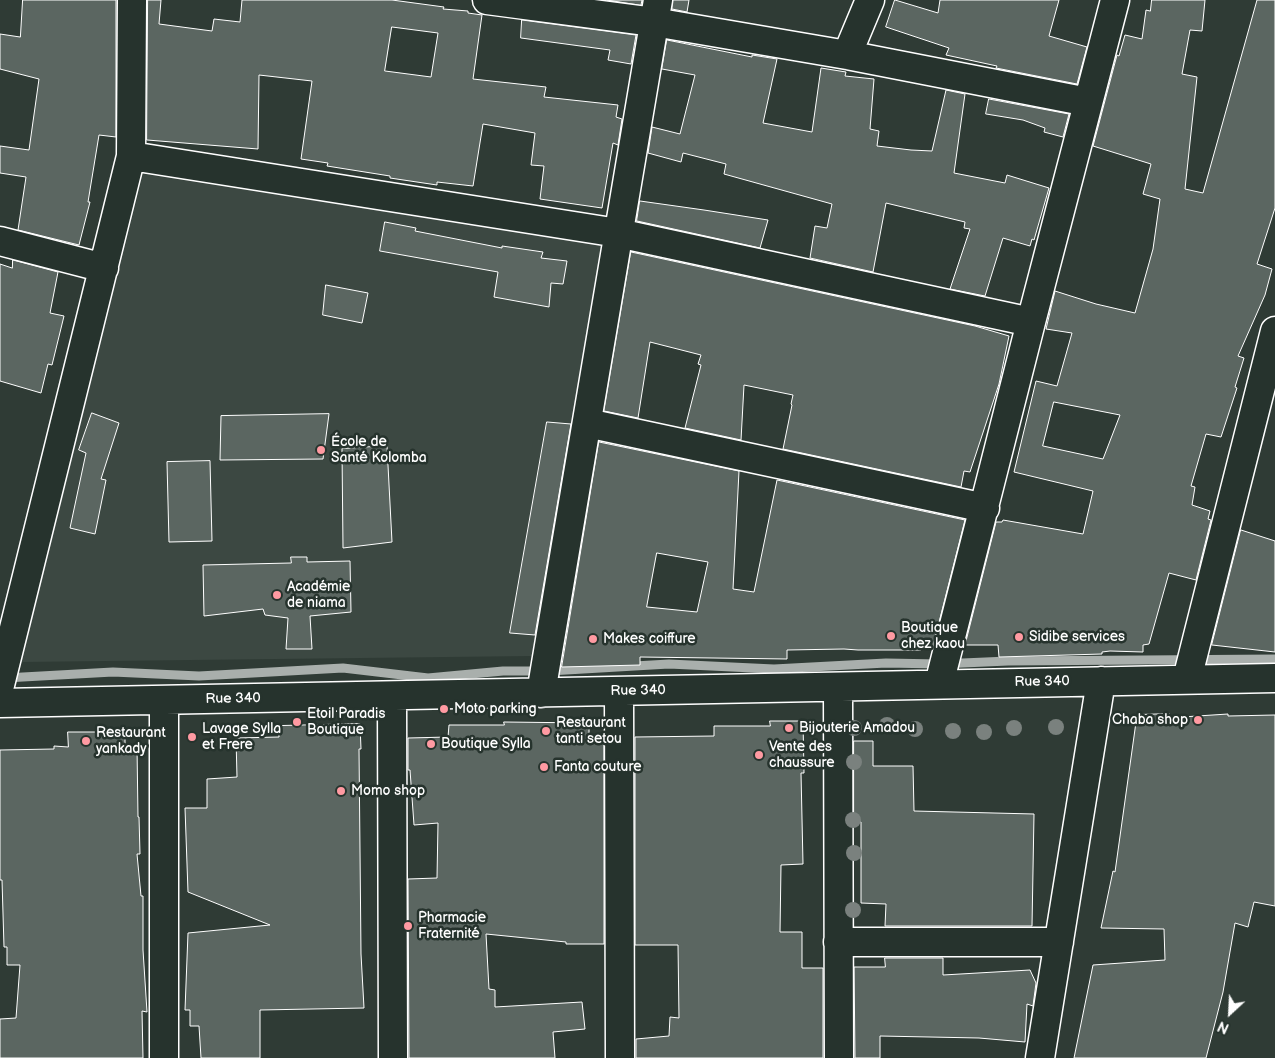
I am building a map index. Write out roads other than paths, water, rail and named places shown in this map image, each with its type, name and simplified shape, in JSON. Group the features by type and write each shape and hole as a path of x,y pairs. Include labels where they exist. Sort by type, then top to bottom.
{"street":[{"path":"0,685 131,156 132,0"},
{"path":"487,0 656,11 847,55 1088,102"},
{"path":"847,55 870,0"},
{"path":"939,684 1115,0"},
{"path":"540,693 656,11"},
{"path":"131,156 618,233 1031,322"},
{"path":"0,241 104,268"},
{"path":"1186,679 1275,331"},
{"path":"587,423 985,508"},
{"name":"Rue 340","path":"0,703 1275,678"},
{"path":"1040,1058 1101,681"},
{"path":"838,687 839,1058"},
{"path":"619,692 620,1058"},
{"path":"392,696 393,1058"},
{"path":"164,701 164,1058"},
{"path":"838,942 1059,942"}],"waterway":[{"path":"5,678 113,672 199,676 343,668 428,678 503,671 549,671 669,664 774,669 886,663 940,664 1008,661 1275,659"}],"place":[{"name":"École de Santé Kolomba","path":"321,450"},
{"name":"Académie de niama","path":"277,595"},
{"name":"Boutique chez kaou","path":"891,636"},
{"name":"Sidibe services","path":"1019,637"},
{"name":"Makes coiffure","path":"593,639"},
{"name":"Moto parking","path":"444,709"},
{"name":"Chaba shop","path":"1198,720"},
{"name":"Etoil Paradis Boutique","path":"297,722"},
{"name":"Bijouterie Amadou","path":"789,728"},
{"name":"Restaurant tanti setou","path":"546,731"},
{"name":"Lavage Sylla et Frere","path":"192,737"},
{"name":"Restaurant yankady","path":"86,741"},
{"name":"Boutique Sylla","path":"431,744"},
{"name":"Vente des chaussure","path":"759,755"},
{"name":"Fanta couture","path":"544,767"},
{"name":"Momo shop","path":"341,791"},
{"name":"Pharmacie Fraternité","path":"408,926"}]}
